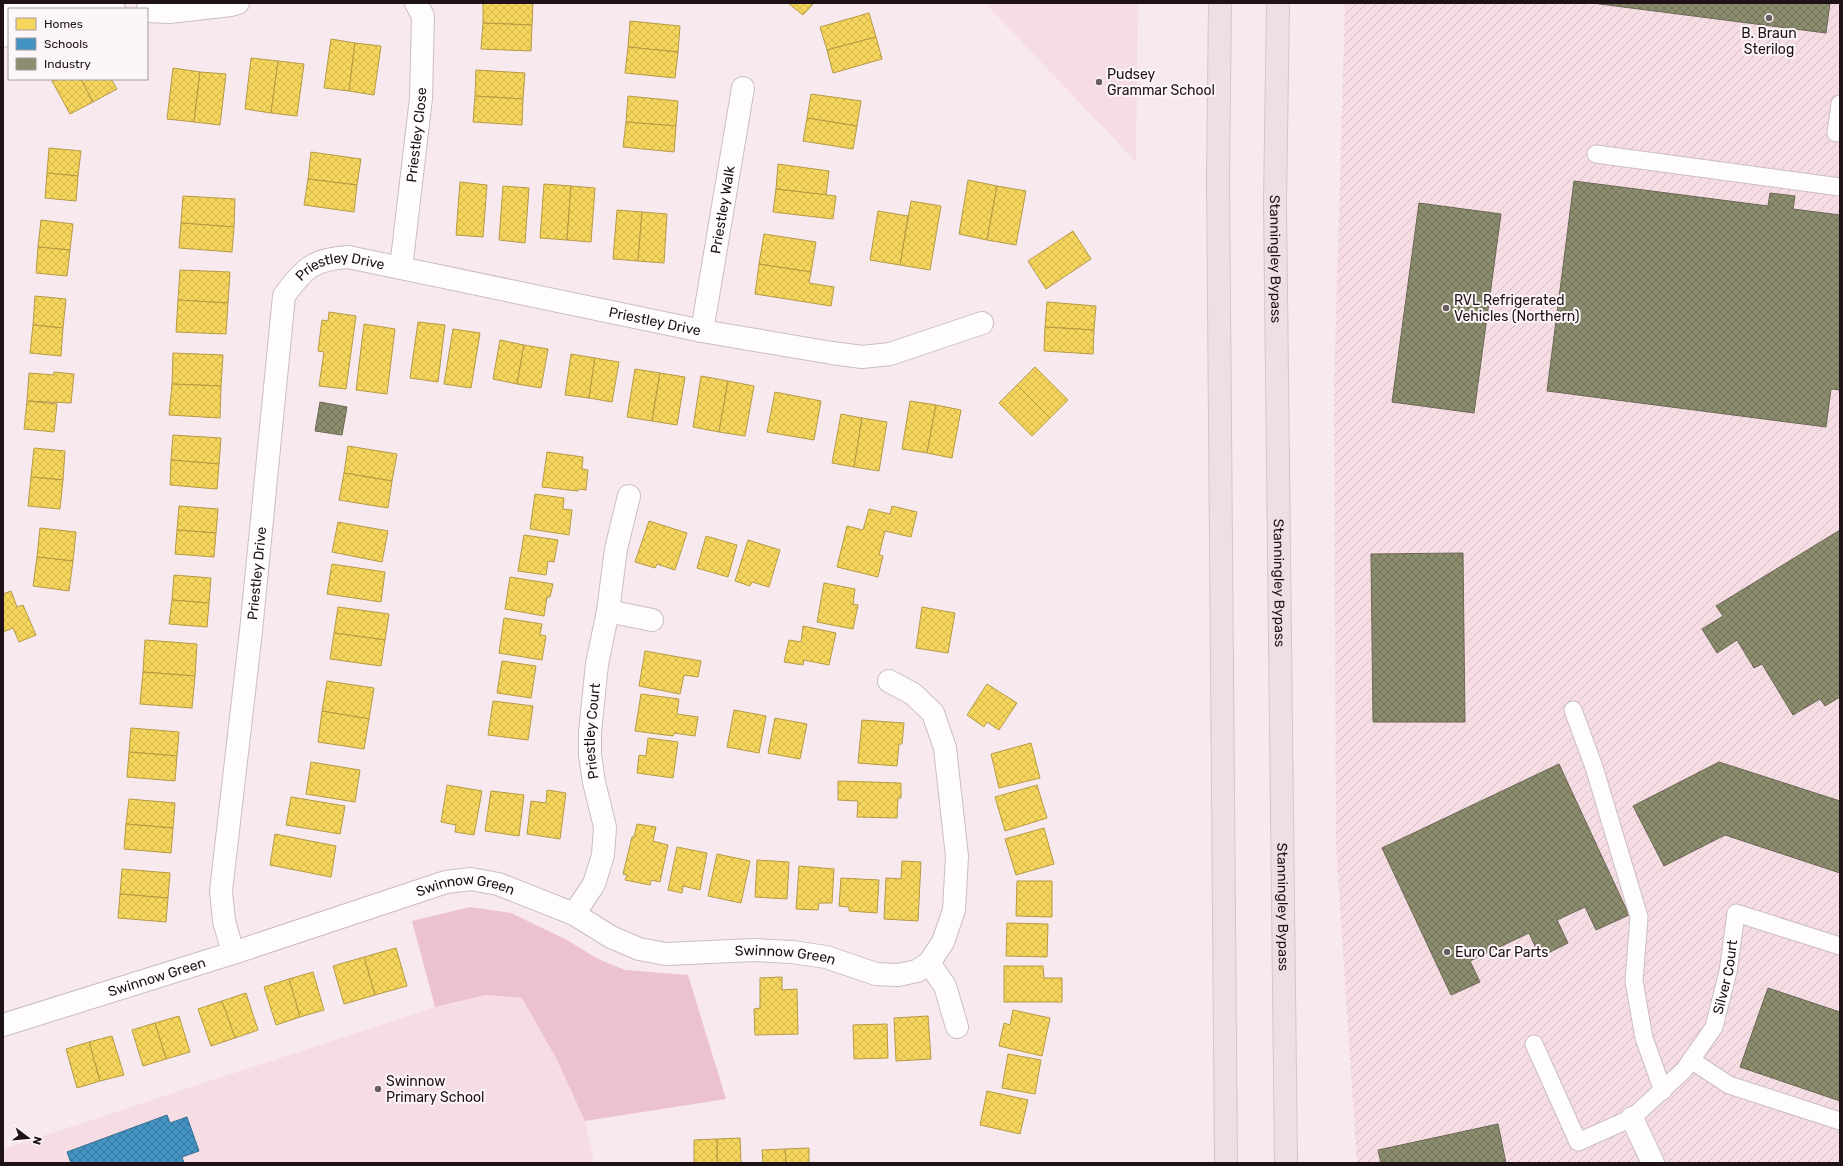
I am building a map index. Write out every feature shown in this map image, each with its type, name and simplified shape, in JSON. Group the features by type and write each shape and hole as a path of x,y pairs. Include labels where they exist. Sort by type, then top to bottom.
{"highway":[{"path":"1220,3 1218,178 1226,1163"},
{"name":"Stanningley Bypass","path":"1278,3 1274,202 1286,1163"}],"street":[{"path":"3,36 6,3"},
{"path":"21,3 98,8"},
{"path":"148,11 168,12 238,3"},
{"name":"Priestley Close","path":"401,268 421,98 423,16 416,3"},
{"name":"Priestley Walk","path":"702,331 743,88"},
{"name":"Priestley Drive","path":"233,953 224,921 221,891 251,631 284,296 297,278 314,263 330,258 348,256 702,331 862,357 890,354 982,323"},
{"name":"Priestley Court","path":"574,914 594,884 603,855 605,827 594,782 590,756 590,732 597,664 608,611 616,549 629,496"},
{"path":"608,611 652,620"},
{"path":"889,681 913,694 933,713 945,748 957,856 954,910 942,942 929,963 945,986 957,1027"},
{"name":"Swinnow Green","path":"3,1025 233,953 446,882 471,879 498,884 574,914 610,937 639,949 666,954 754,950 792,952 826,957 876,974 898,975 917,971 929,963"},
{"path":"1632,1118 1653,1163"}],"lane":[{"path":"1836,133 1840,104"},
{"path":"1596,154 1840,187"},
{"path":"1573,710 1594,767 1640,917 1634,981 1644,1038 1663,1091"},
{"name":"Silver Court","path":"1534,1044 1578,1142 1632,1118 1684,1070 1714,1027 1728,972 1736,913 1840,946"},
{"path":"1691,1060 1729,1085 1840,1121"}],"shaded area":[{"name":"Pudsey Grammar School","path":"985,3 1138,3 1136,162"},
{"path":"1345,3 1840,3 1840,1163 1357,1163 1336,846 1334,389"},
{"path":"470,907 511,913 567,940 598,959 625,970 688,975 726,1099 585,1121 556,1058 522,998 486,995 435,1007 412,921"},
{"name":"Swinnow Primary School","path":"486,995 522,998 556,1058 585,1121 594,1163 3,1163 3,1149 435,1007"}],"building: Homes":[{"path":"483,3 533,3 532,25 483,23"},
{"path":"788,3 814,3 803,15"},
{"path":"869,13 876,37 827,50 820,27"},
{"path":"630,21 680,26 678,52 628,47"},
{"path":"483,23 532,25 531,51 481,49"},
{"path":"876,37 882,59 833,73 827,50"},
{"path":"331,39 355,43 349,91 324,88"},
{"path":"355,43 381,46 374,95 349,91"},
{"path":"628,47 678,52 675,78 625,73"},
{"path":"251,58 278,61 271,113 245,109"},
{"path":"278,61 304,64 297,116 271,113"},
{"path":"173,68 200,72 194,122 167,119"},
{"path":"476,70 525,73 523,99 475,96"},
{"path":"200,72 226,74 220,125 194,122"},
{"path":"82,80 93,102 70,114 52,81"},
{"path":"82,80 112,80 117,89 93,102"},
{"path":"811,94 861,101 857,126 807,118"},
{"path":"475,96 523,99 522,125 473,122"},
{"path":"628,96 678,101 676,126 626,122"},
{"path":"807,118 857,126 853,149 803,141"},
{"path":"626,122 676,126 674,152 623,147"},
{"path":"49,148 81,151 78,176 47,173"},
{"path":"311,152 361,159 357,185 308,179"},
{"path":"778,164 829,171 826,195 776,189"},
{"path":"47,173 78,176 76,201 45,198"},
{"path":"308,179 357,185 354,212 304,205"},
{"path":"968,180 997,186 987,240 959,234"},
{"path":"460,182 487,185 483,237 456,235"},
{"path":"544,184 571,186 567,240 540,238"},
{"path":"503,186 529,188 525,243 499,240"},
{"path":"571,186 595,188 591,242 567,240"},
{"path":"997,186 1026,191 1016,245 987,240"},
{"path":"776,189 836,196 833,219 773,212"},
{"path":"183,196 235,199 234,227 181,223"},
{"path":"911,201 941,206 930,270 900,265"},
{"path":"617,210 642,212 638,261 613,259"},
{"path":"878,211 908,216 900,265 870,260"},
{"path":"642,212 667,214 664,263 638,261"},
{"path":"41,220 73,224 70,250 38,247"},
{"path":"181,223 234,227 232,252 179,248"},
{"path":"1073,231 1091,259 1046,289 1028,261"},
{"path":"764,234 816,242 811,272 759,264"},
{"path":"38,247 70,250 67,276 36,273"},
{"path":"759,264 811,272 809,283 834,287 831,306 755,294"},
{"path":"180,270 230,272 228,303 178,300"},
{"path":"35,296 66,299 63,328 33,325"},
{"path":"178,300 228,303 226,334 176,332"},
{"path":"1047,302 1096,306 1094,330 1045,327"},
{"path":"329,312 356,316 346,389 319,386 324,352 318,351 322,320 328,321"},
{"path":"418,322 445,325 438,382 410,378"},
{"path":"364,324 395,329 387,394 356,390"},
{"path":"33,325 63,328 61,356 30,353"},
{"path":"1045,327 1094,330 1093,354 1044,351"},
{"path":"453,329 480,333 471,388 444,384"},
{"path":"500,340 524,345 517,384 493,379"},
{"path":"524,345 548,349 541,388 517,384"},
{"path":"173,353 223,355 221,386 172,384"},
{"path":"571,354 595,358 589,398 565,395"},
{"path":"595,358 619,362 612,402 589,398"},
{"path":"1035,367 1068,400 1050,418 1017,385"},
{"path":"635,369 660,373 652,421 627,417"},
{"path":"54,372 74,374 71,403 27,401 29,373 54,375"},
{"path":"660,373 685,377 677,425 652,421"},
{"path":"701,376 728,381 719,432 693,427"},
{"path":"728,381 754,386 745,436 719,432"},
{"path":"172,384 221,386 220,418 169,415"},
{"path":"1017,385 1050,418 1032,436 999,403"},
{"path":"775,392 821,401 814,440 767,432"},
{"path":"27,401 57,404 54,432 24,429"},
{"path":"910,401 936,405 927,453 902,449"},
{"path":"936,405 961,410 952,458 927,453"},
{"path":"841,414 862,418 854,467 832,463"},
{"path":"862,418 887,422 879,471 854,467"},
{"path":"173,435 221,438 219,464 171,460"},
{"path":"348,446 397,454 392,481 344,473"},
{"path":"34,448 65,451 63,480 31,477"},
{"path":"547,452 583,457 582,469 588,470 586,490 579,489 578,491 542,487"},
{"path":"171,460 219,464 217,489 170,485"},
{"path":"344,473 392,481 388,508 339,500"},
{"path":"31,477 63,480 60,509 28,506"},
{"path":"535,494 564,498 563,509 572,510 569,535 530,529"},
{"path":"179,506 218,509 216,533 177,530"},
{"path":"892,506 917,512 911,537 885,531 879,555 883,556 878,577 837,567 847,526 863,530 869,509 890,514"},
{"path":"649,521 687,533 675,570 657,564 655,568 635,562"},
{"path":"338,522 388,531 382,562 332,552"},
{"path":"40,528 76,532 73,561 37,557"},
{"path":"177,530 216,533 214,557 175,554"},
{"path":"524,535 558,540 554,562 548,561 546,575 518,571"},
{"path":"706,536 737,545 728,577 697,568"},
{"path":"748,540 780,550 769,587 752,582 750,586 735,581"},
{"path":"37,557 73,561 69,591 33,586"},
{"path":"332,564 385,572 381,602 327,594"},
{"path":"174,575 211,578 209,603 172,600"},
{"path":"510,577 553,584 550,597 547,597 544,616 505,609"},
{"path":"824,583 855,589 853,604 858,605 853,629 817,622"},
{"path":"11,591 17,607 23,605 36,635 19,642 13,628 3,632 3,594"},
{"path":"172,600 209,603 207,627 169,624"},
{"path":"338,607 389,614 385,640 334,633"},
{"path":"922,607 955,613 948,653 916,648"},
{"path":"504,618 542,624 540,635 546,636 542,660 499,653"},
{"path":"803,626 836,633 829,665 804,660 803,665 784,662 789,640 801,642"},
{"path":"334,633 385,640 381,666 330,659"},
{"path":"145,640 197,644 195,676 143,672"},
{"path":"645,651 701,661 698,677 684,675 680,694 639,686"},
{"path":"502,661 536,666 531,698 497,693"},
{"path":"143,672 195,676 192,708 140,704"},
{"path":"327,681 374,688 369,719 322,711"},
{"path":"987,684 1017,703 999,730 987,722 984,727 967,715"},
{"path":"641,694 679,699 677,714 698,717 695,736 674,733 673,736 635,731"},
{"path":"493,701 533,706 528,740 488,735"},
{"path":"734,710 766,716 759,753 727,747"},
{"path":"322,711 369,719 364,749 318,742"},
{"path":"775,718 807,724 800,759 768,753"},
{"path":"862,720 904,723 902,744 899,744 897,766 858,763"},
{"path":"131,728 179,732 177,756 129,752"},
{"path":"648,738 678,742 673,778 637,773 639,755 646,756"},
{"path":"1031,743 1040,778 999,788 991,754"},
{"path":"129,752 177,756 175,781 127,777"},
{"path":"311,762 360,770 355,802 306,794"},
{"path":"838,781 901,783 901,798 898,798 897,818 857,817 858,801 838,800"},
{"path":"447,785 482,791 474,835 455,832 456,825 441,822"},
{"path":"1037,785 1047,818 1005,831 995,797"},
{"path":"547,790 566,793 560,839 527,834 531,801 546,803"},
{"path":"491,791 524,795 519,836 485,831"},
{"path":"291,797 345,806 340,834 286,825"},
{"path":"129,799 175,803 173,828 126,824"},
{"path":"126,824 173,828 171,853 124,849"},
{"path":"637,824 656,827 653,841 668,845 660,882 651,880 650,885 625,880 627,875 623,874 632,837 634,837"},
{"path":"1044,828 1054,864 1016,875 1005,839"},
{"path":"275,834 336,846 331,877 270,865"},
{"path":"677,847 707,853 700,890 683,886 682,893 668,890"},
{"path":"717,854 750,861 741,903 708,896"},
{"path":"757,860 789,862 787,899 755,897"},
{"path":"902,861 921,862 918,921 884,919 886,878 901,879"},
{"path":"799,866 834,869 832,903 819,903 818,910 796,909"},
{"path":"122,869 170,873 168,898 120,894"},
{"path":"841,878 879,880 877,913 849,911 849,907 839,906"},
{"path":"1017,881 1052,881 1052,917 1016,916"},
{"path":"120,894 168,898 166,922 118,918"},
{"path":"1007,923 1048,924 1047,957 1006,956"},
{"path":"396,948 407,986 375,995 364,957"},
{"path":"364,957 375,995 344,1004 333,966"},
{"path":"1004,966 1043,966 1044,978 1062,978 1062,1002 1004,1002"},
{"path":"313,972 324,1010 300,1017 289,979"},
{"path":"782,977 782,990 797,989 798,1034 755,1035 754,1009 760,1008 760,978"},
{"path":"289,979 300,1017 276,1025 264,987"},
{"path":"246,993 258,1030 235,1038 222,1001"},
{"path":"222,1001 235,1038 211,1046 198,1009"},
{"path":"1013,1010 1050,1018 1042,1056 999,1046 1004,1023 1010,1025"},
{"path":"179,1016 190,1052 166,1059 155,1023"},
{"path":"928,1016 931,1059 896,1061 894,1018"},
{"path":"155,1023 166,1059 143,1066 132,1030"},
{"path":"887,1024 888,1058 854,1059 853,1025"},
{"path":"112,1036 124,1075 100,1081 89,1042"},
{"path":"89,1042 100,1081 77,1088 66,1049"},
{"path":"1008,1054 1041,1060 1035,1094 1002,1088"},
{"path":"987,1091 1028,1100 1020,1134 980,1125"},
{"path":"740,1138 741,1163 717,1163 717,1139"},
{"path":"717,1139 717,1163 694,1163 694,1140"},
{"path":"809,1148 809,1163 786,1163 785,1149"},
{"path":"785,1149 786,1163 763,1163 762,1150"}],"building: Schools":[{"path":"167,1115 170,1123 187,1117 199,1151 182,1157 184,1163 71,1163 67,1152"}],"building: Industry":[{"name":"B. Braun Sterilog","path":"1592,3 1830,3 1826,33"},
{"path":"1574,181 1768,206 1770,193 1795,196 1793,209 1840,215 1840,390 1831,389 1826,427 1547,391"},
{"name":"RVL Refrigerated Vehicles (Northern)","path":"1419,203 1501,214 1474,413 1392,402"},
{"path":"320,402 347,407 342,435 315,431"},
{"path":"1840,530 1840,697 1825,706 1820,699 1793,715 1762,664 1754,668 1737,640 1717,653 1702,629 1723,616 1716,606"},
{"path":"1463,553 1465,722 1373,722 1371,554"},
{"path":"1719,762 1840,801 1840,873 1725,835 1664,866 1633,806"},
{"path":"1559,764 1629,915 1596,930 1585,907 1557,920 1568,943 1540,957 1529,933 1470,961 1480,982 1451,995 1382,848"},
{"path":"1768,988 1840,1012 1840,1101 1740,1067"},
{"path":"1498,1124 1506,1163 1381,1163 1378,1150"}],"place":[{"name":"B. Braun Sterilog","path":"1769,18"},
{"name":"Pudsey Grammar School","path":"1099,82"},
{"name":"RVL Refrigerated Vehicles (Northern)","path":"1446,308"},
{"name":"Euro Car Parts","path":"1447,952"},
{"name":"Swinnow Primary School","path":"378,1089"}]}
